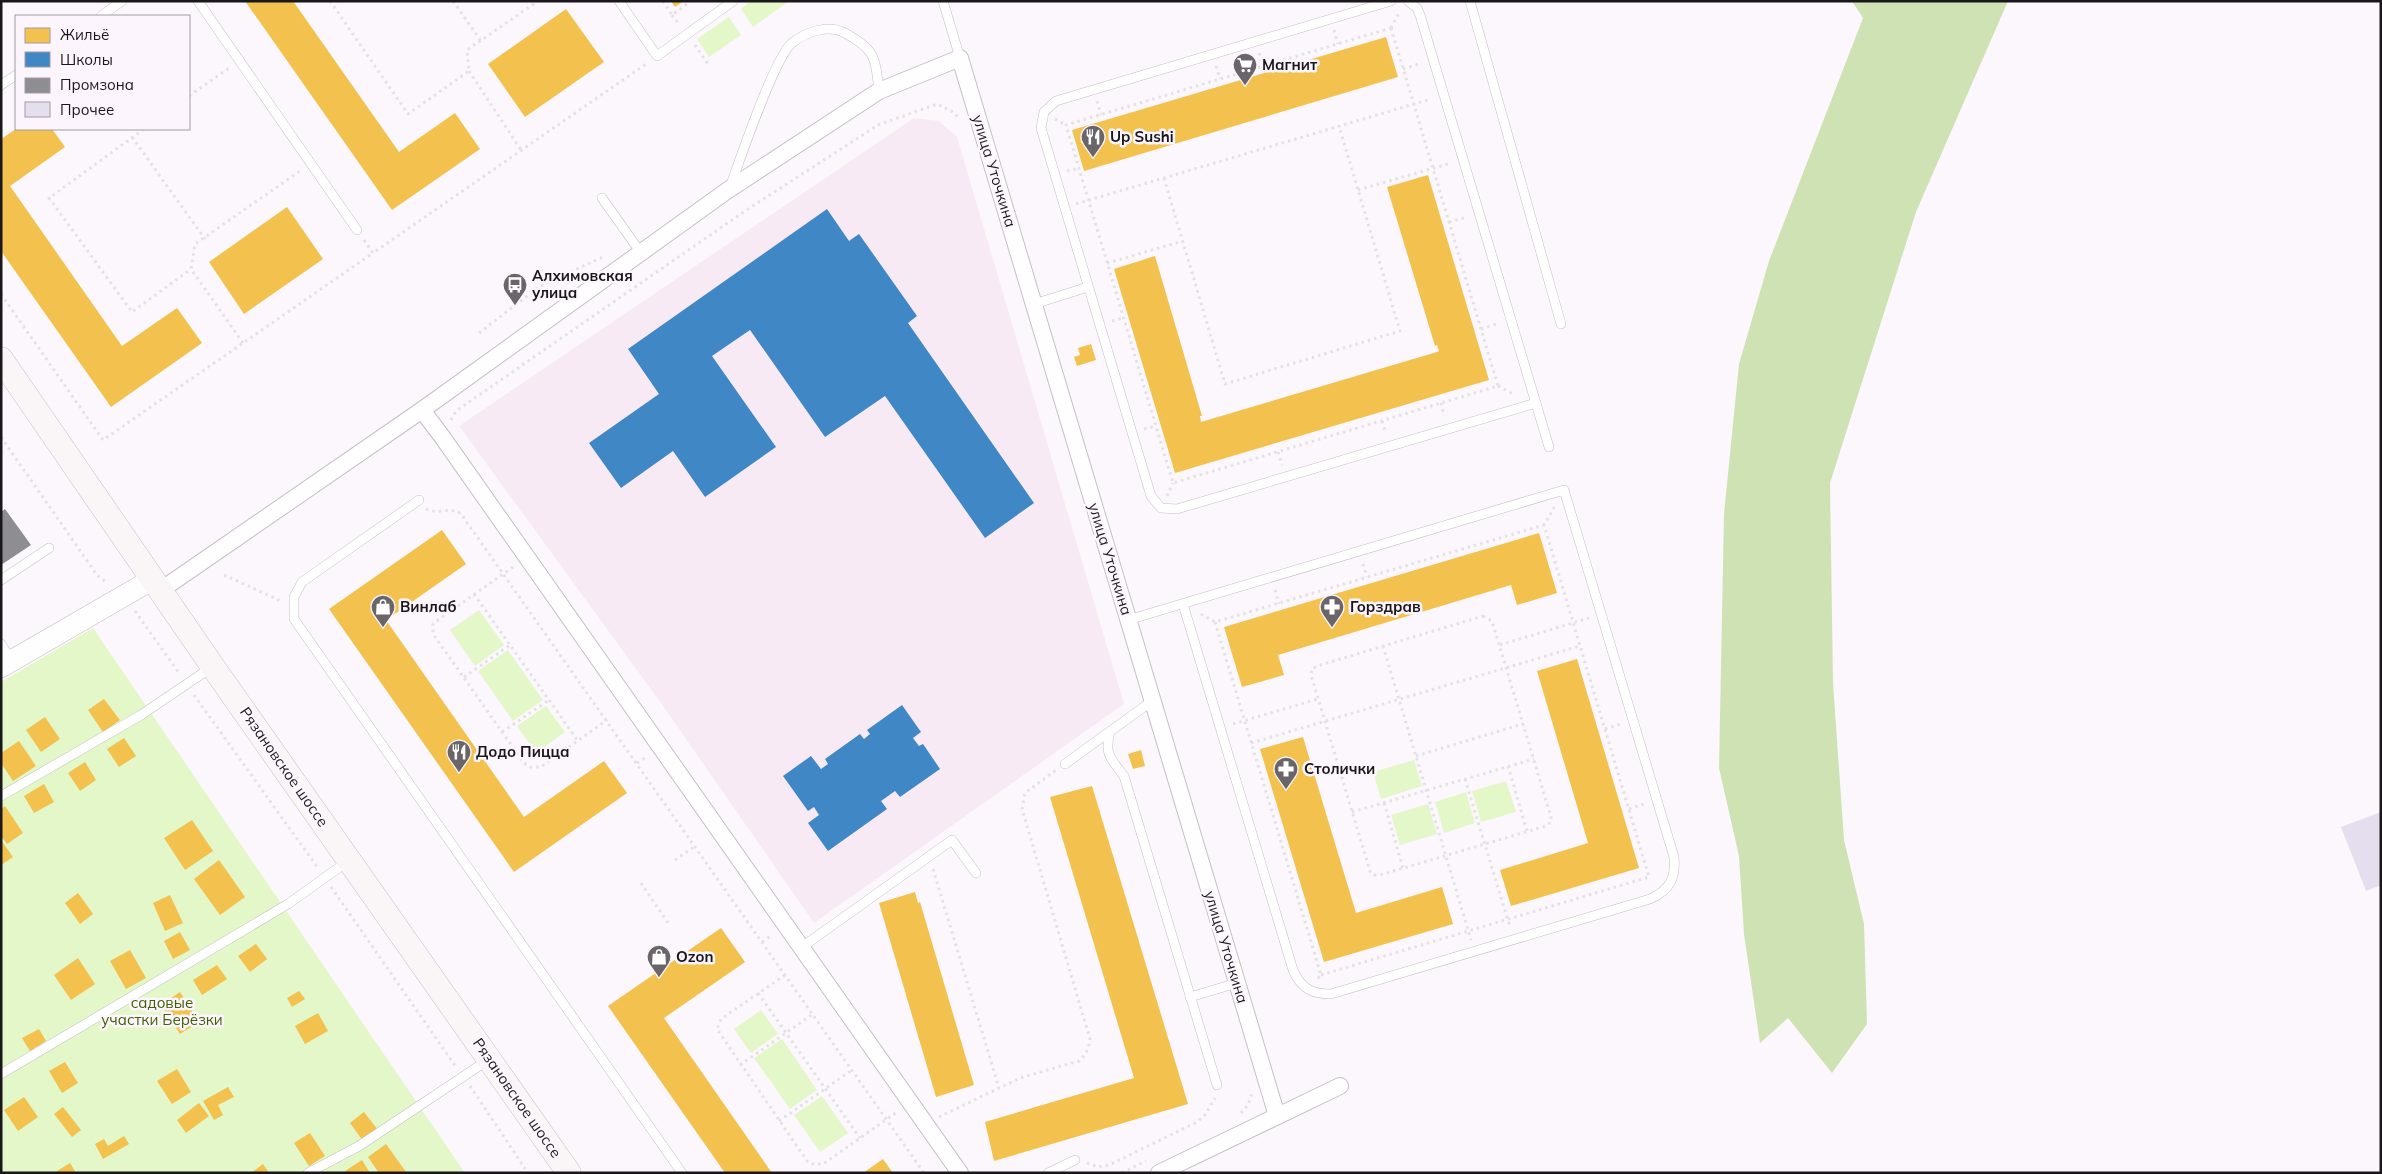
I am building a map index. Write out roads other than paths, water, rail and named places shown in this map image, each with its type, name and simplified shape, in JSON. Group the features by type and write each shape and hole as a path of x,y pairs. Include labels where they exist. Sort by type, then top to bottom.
{"main road":[{"name":"Рязановское шоссе","path":"1,359 213,666 569,1173"}],"street":[{"path":"5,657 157,584 422,410 728,190 879,91 960,58"},
{"name":"улица Уточкина","path":"960,58 1277,1116"},
{"path":"422,410 960,1173"},
{"path":"1159,1173 1340,1086"}],"lane":[{"path":"102,15 122,1"},
{"path":"198,1 357,230"},
{"path":"619,1 657,56 733,1"},
{"name":"улица Уточкина","path":"943,1 960,58"},
{"path":"1391,1 1056,101 1044,112 1041,128 1151,496 1157,505 1166,510 1176,510 1536,403"},
{"path":"1470,1 1561,324"},
{"path":"1405,5 1417,8 1420,15 1549,447"},
{"path":"728,190 778,64 791,44 815,30 839,30 865,44 876,60 879,91"},
{"path":"1,85 15,76"},
{"path":"602,198 641,253"},
{"path":"1034,304 1088,287"},
{"path":"1128,620 1564,490 1674,857 1675,869 1673,878 1663,893 1650,900 1331,994 1316,994 1308,991 1298,983 1293,970 1183,604"},
{"path":"419,500 302,582 294,597 294,619 682,1173"},
{"path":"1,580 48,548"},
{"path":"1,796 141,715 213,666"},
{"path":"1065,764 1152,701"},
{"path":"1110,732 1106,745 1108,754 1124,776 1216,1085"},
{"path":"802,947 952,840 976,873"},
{"path":"1,1074 288,904 349,860"},
{"path":"1190,997 1237,983"},
{"path":"308,1173 359,1146 489,1059"},
{"path":"1048,1173 1074,1160"}],"place":[{"name":"Магнит","path":"1245,86"},
{"name":"Up Sushi","path":"1093,158"},
{"name":"Алхимовская улица","path":"515,306"},
{"name":"Винлаб","path":"383,628"},
{"name":"Горздрав","path":"1332,628"},
{"name":"Додо Пицца","path":"459,773"},
{"name":"Столички","path":"1286,790"},
{"name":"Ozon","path":"659,978"}],"park label":[{"name":"садовые участки Берёзки","path":"162,1012"}]}
